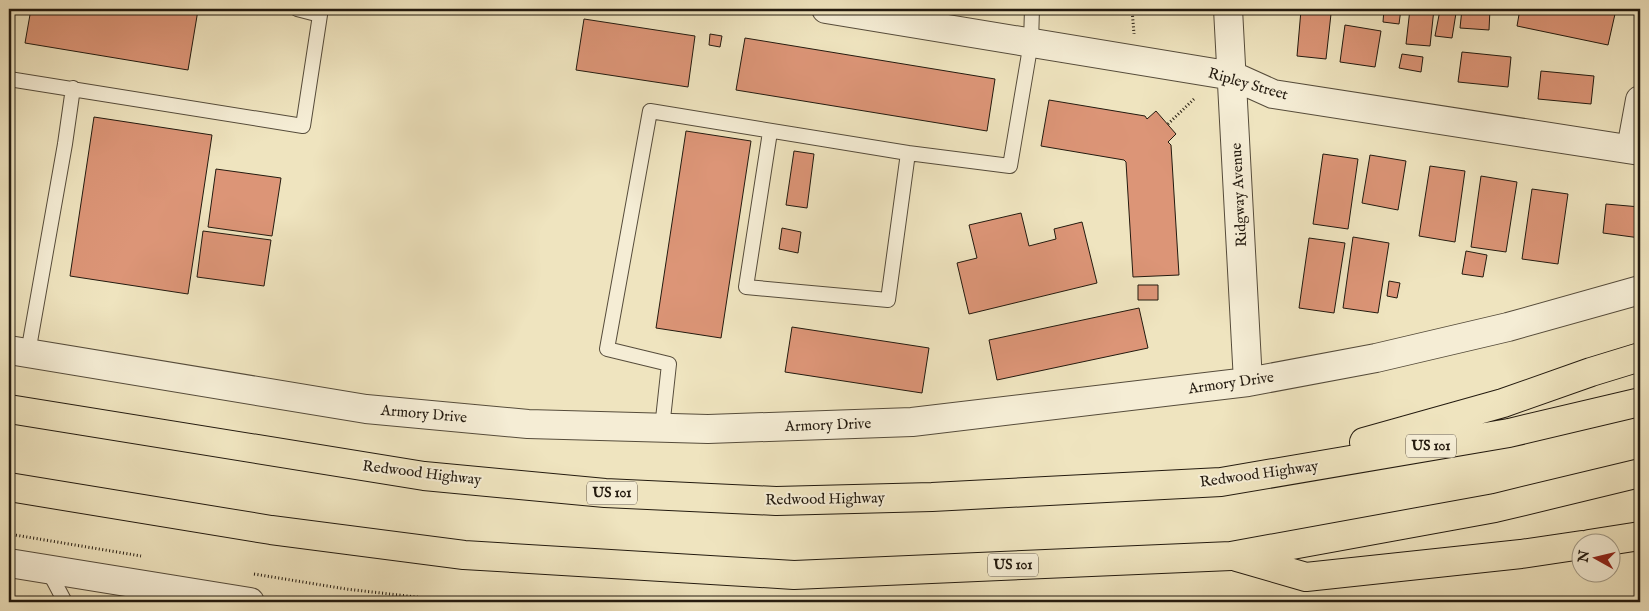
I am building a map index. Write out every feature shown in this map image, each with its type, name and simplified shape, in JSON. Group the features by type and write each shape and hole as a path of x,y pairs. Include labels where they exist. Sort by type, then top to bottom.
{"highway":[{"path":"1221,482 1503,403 1640,357"},
{"name":"Redwood Highway","path":"9,408 424,476 605,493 776,500 932,497 1221,482 1509,433 1640,402"},
{"name":"US 101","path":"9,487 271,530 464,555 794,575 1231,556 1495,508 1640,473"},
{"path":"1622,539 1640,536"},
{"path":"1231,556 1306,577 1522,554 1572,546"}],"street":[{"name":"Ripley Street","path":"826,9 925,17 1031,42 1233,76 1273,94 1636,150"},
{"name":"Ridgway Avenue","path":"1228,9 1248,382"},
{"path":"1636,150 1640,100"},
{"name":"Armory Drive","path":"19,352 366,409 528,424 708,429 912,422 1248,382 1376,358 1508,326 1640,290"},
{"path":"9,563 205,599 250,602"}],"lane":[{"path":"9,79 303,126 320,15 297,9"},
{"path":"662,428 669,364 607,349 650,112 908,153 1010,166 1031,42 1032,9"},
{"path":"19,352 65,144 73,88"},
{"path":"770,132 746,287 888,300 908,153"},
{"path":"48,570 65,602"}],"path":[{"path":"1132,9 1134,40"},
{"path":"1168,124 1194,99"},
{"path":"9,534 144,556"},
{"path":"250,574 346,589 460,602"}],"building":[{"path":"31,9 198,10 188,70 25,43"},
{"path":"1384,9 1401,9 1399,24 1383,22"},
{"path":"1410,9 1434,9 1430,46 1406,44"},
{"path":"1462,9 1490,9 1489,30 1460,28"},
{"path":"1520,9 1586,9 1615,14 1608,45 1517,26"},
{"path":"1301,10 1331,14 1326,59 1297,56"},
{"path":"1440,10 1456,13 1452,38 1435,36"},
{"path":"584,19 695,36 688,87 576,70"},
{"path":"1345,25 1381,31 1375,67 1340,62"},
{"path":"710,34 722,36 720,47 709,45"},
{"path":"745,38 995,79 987,131 736,90"},
{"path":"1462,52 1511,57 1508,87 1458,82"},
{"path":"1402,54 1423,57 1421,72 1399,68"},
{"path":"1541,71 1594,76 1591,104 1538,99"},
{"path":"1049,100 1145,116 1147,119 1156,111 1176,134 1168,142 1171,145 1179,275 1133,277 1126,162 1124,160 1041,146"},
{"path":"94,117 212,135 188,294 70,276"},
{"path":"686,131 751,141 721,338 656,328"},
{"path":"794,151 814,154 807,208 786,205"},
{"path":"1323,154 1358,159 1348,229 1313,224"},
{"path":"1370,155 1406,161 1398,210 1362,203"},
{"path":"1430,166 1465,171 1455,242 1419,236"},
{"path":"216,169 281,178 272,236 208,227"},
{"path":"1481,176 1517,182 1506,252 1471,247"},
{"path":"1532,189 1568,194 1558,264 1522,259"},
{"path":"1606,204 1640,207 1640,238 1603,233"},
{"path":"1021,213 1029,246 1056,239 1054,229 1082,222 1097,283 969,314 957,263 977,258 969,225"},
{"path":"782,228 801,232 798,253 779,249"},
{"path":"203,231 271,240 264,286 197,277"},
{"path":"1353,237 1389,243 1378,313 1343,308"},
{"path":"1309,238 1345,243 1334,313 1299,308"},
{"path":"1466,251 1487,255 1483,277 1462,274"},
{"path":"1389,281 1400,283 1397,298 1387,296"},
{"path":"1138,285 1158,285 1158,300 1138,300"},
{"path":"1139,308 1148,348 997,380 989,340"},
{"path":"792,327 929,348 922,393 785,372"}]}
